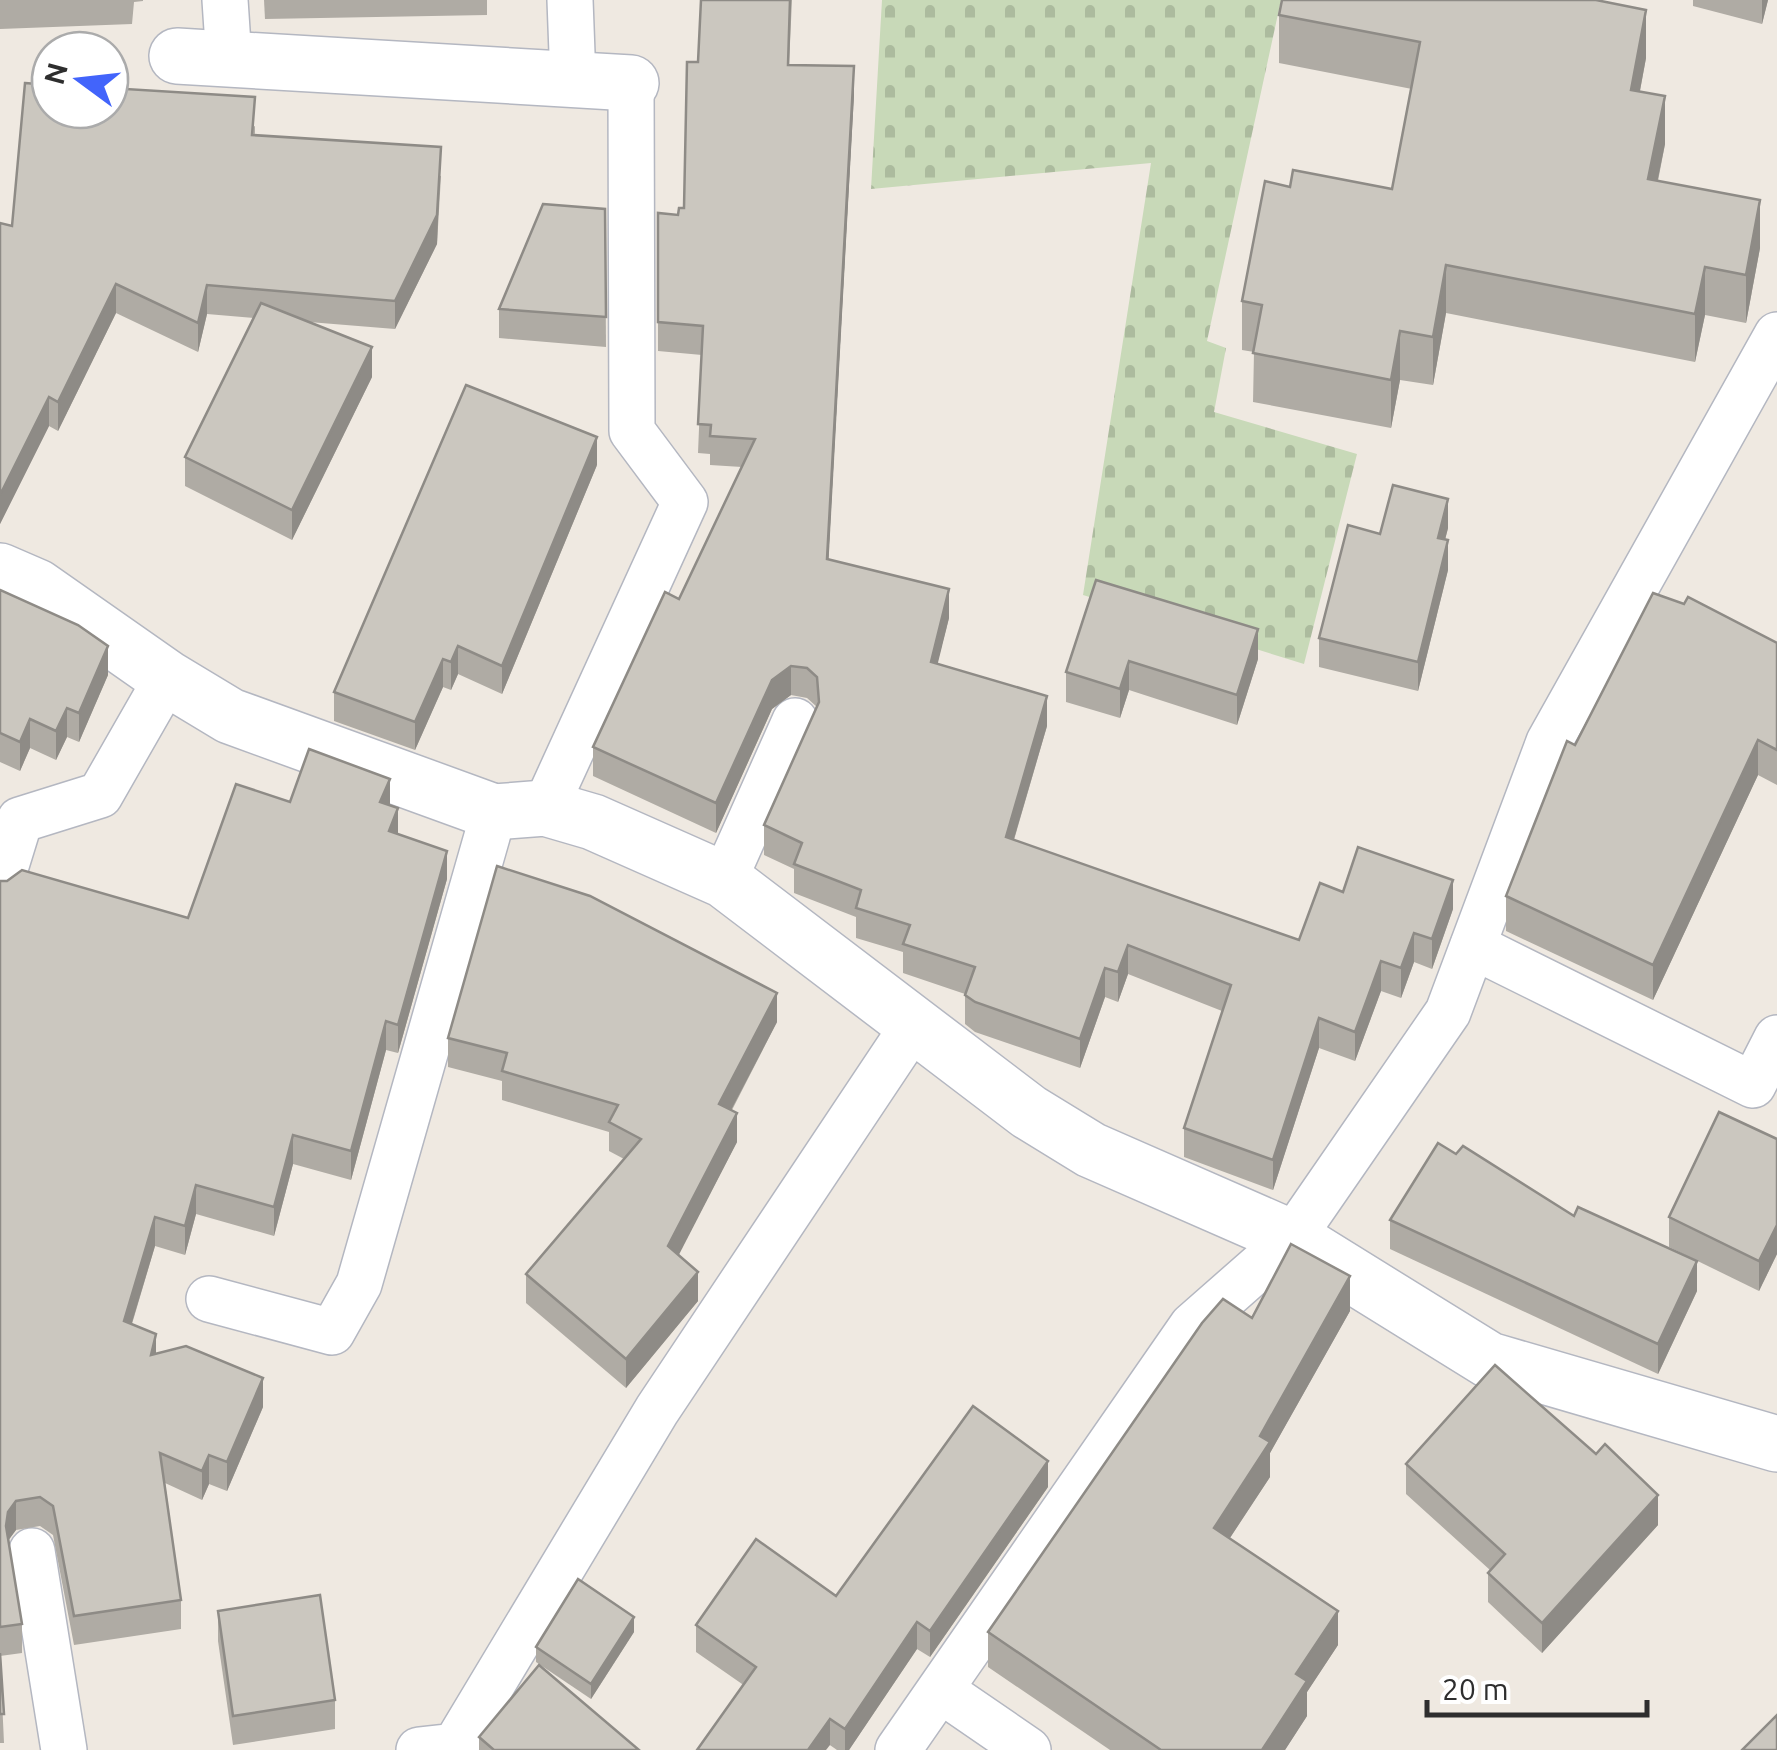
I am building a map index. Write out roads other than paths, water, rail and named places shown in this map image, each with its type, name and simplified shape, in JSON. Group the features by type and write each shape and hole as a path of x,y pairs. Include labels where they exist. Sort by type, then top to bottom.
{"street":[{"path":"203,58 631,84"},
{"path":"0,571 36,586 167,678 230,716 520,810 593,822 724,880 1029,1112 1091,1150 1292,1238 1489,1360 1777,1444"}],"lane":[{"path":"203,58 225,0"},
{"path":"570,0 574,80"},
{"path":"209,1299 332,1332 359,1284 520,810 685,502 632,431 631,84"},
{"path":"898,1750 1192,1326 1292,1238 1448,1012 1550,742 1777,335"},
{"path":"0,884 20,820 100,795 167,678"},
{"path":"724,880 796,722"},
{"path":"1473,946 1754,1085 1777,1038"},
{"path":"420,1750 455,1746 667,1394 913,1026"},
{"path":"32,1552 64,1750"},
{"path":"942,1690 1028,1750"}]}
